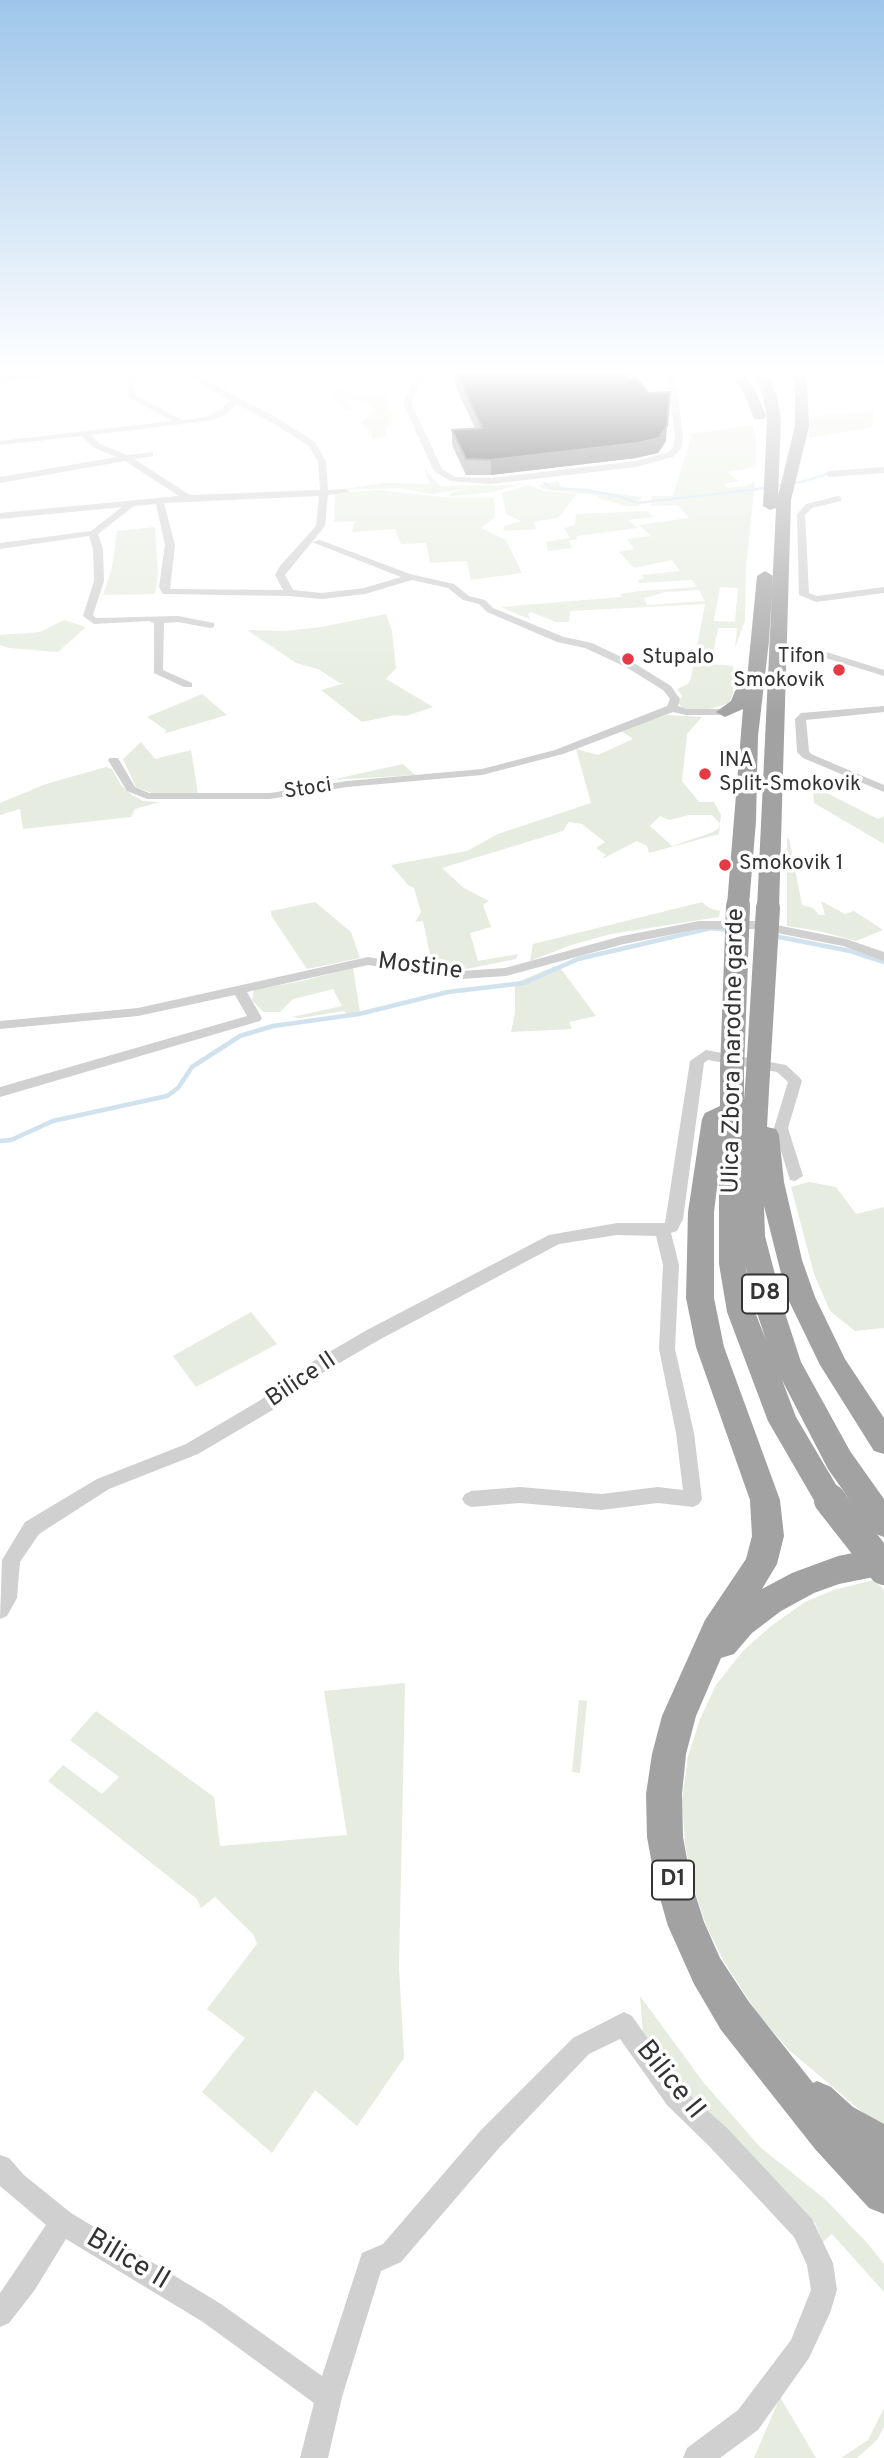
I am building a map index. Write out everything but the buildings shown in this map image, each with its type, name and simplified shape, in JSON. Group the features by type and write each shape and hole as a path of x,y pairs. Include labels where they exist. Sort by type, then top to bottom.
{"highway":[{"name":"Ulica Zbora narodne garde","path":"775,486 762,916 745,1071 732,1110 732,1264 741,1312 783,1421 830,1500 884,1569"},
{"name":"Ulica Zbora narodne garde","path":"783,486 777,500 754,682 738,905 751,1236 787,1362 815,1419 862,1495 884,1524"},
{"path":"725,712 738,704 741,695 754,682"},
{"path":"745,1071 768,1102 767,1142 771,1182 789,1260 801,1297 834,1365 884,1442"},
{"path":"695,1682 717,1630 761,1564 768,1536 765,1500 710,1348 700,1298 685,1266 701,1212 714,1119 732,1110"},
{"name":"D1","path":"884,1561 838,1570 803,1583 770,1601 741,1623 695,1682 679,1716 672,1741 664,1794 665,1837 673,1881 687,1926 707,1971 735,2016 829,2135 884,2193"},
{"path":"769,2058 839,2121 884,2147"}],"street":[{"path":"169,486 188,498"},
{"path":"289,593 280,575 283,568 320,526 324,486"},
{"path":"0,516 159,500 346,492"},
{"path":"838,499 804,509 801,514 804,595 816,599 884,590"},
{"path":"159,500 170,545 164,587 166,592 289,593 322,596 365,591 411,577"},
{"path":"0,546 93,533 103,528 132,503"},
{"path":"93,533 98,549 99,581 89,615 94,621 151,618 159,622 158,671 188,685"},
{"path":"317,542 411,577 452,586 466,598 482,602 490,610 561,640 588,645 630,665 667,688 675,699 672,708 686,712 725,712"},
{"path":"155,620 177,619 210,625"},
{"path":"823,654 884,673"},
{"name":"Stoci","path":"114,760 131,789 154,797 270,796 347,784 482,772 519,764 672,708"},
{"path":"884,709 806,715 800,719 803,752 807,756 884,789"},
{"name":"Mostine","path":"0,1026 138,1012 368,961 461,975 506,972 622,940 762,916 884,957"},
{"path":"0,1091 255,1018 239,989"},
{"path":"471,1499 520,1495 601,1502 658,1495 693,1499 685,1433 667,1349 685,1266 662,1230 671,1227 675,1220 697,1061 706,1055 781,1068 795,1081 781,1128 794,1176"},
{"name":"Bilice II","path":"0,1610 7,1598 11,1560 32,1528 103,1485 192,1449 265,1406 318,1367 373,1335 555,1239 617,1229 662,1230"},
{"name":"Bilice II","path":"314,2458 329,2397 371,2262 392,2253 490,2139 581,2046 624,2024 675,2096 718,2137 803,2228 820,2263 824,2290 817,2313 800,2349 748,2420 697,2458"},
{"name":"Bilice II","path":"0,2167 15,2184 62,2222 212,2313 329,2397"},
{"name":"Bilice II","path":"0,2314 25,2282 62,2222"}],"shaded area":[{"path":"366,486 516,486 492,492 451,496 448,494 470,488 432,494 401,488 337,490"},
{"path":"531,486 543,491 577,494 558,518 533,522 536,529 503,531 504,526 521,521 506,514 502,493"},
{"path":"538,486 560,486 642,497 639,506 627,506 598,498 598,495 547,490"},
{"path":"676,486 725,486 727,488 755,486 746,567 745,621 735,648 737,628 718,628 711,664 733,666 733,693 729,703 710,709 683,709 678,702 682,696 677,689 688,684 691,678 705,604 570,611 569,622 556,622 531,612 528,614 531,620 501,607 621,597 621,594 640,591 697,587 692,580 640,583 637,580 644,579 642,575 680,571 672,560 634,568 619,552 634,549 627,539 651,536 639,525 689,518 678,505 651,506 652,496 673,496","holes":["720,587 738,588 735,622 714,621","699,590 705,601 647,605 644,598 666,592"]},
{"path":"378,490 451,498 494,498 495,517 481,528 506,540 522,573 471,580 467,561 430,563 426,543 401,544 395,529 352,532 355,521 334,522 335,494"},
{"path":"646,511 654,517 629,520 637,528 577,536 577,539 569,541 572,548 548,551 546,542 570,538 564,528 575,525 576,514"},
{"path":"155,527 158,574 155,594 103,595 112,568 117,531"},
{"path":"386,614 392,631 396,668 386,679 433,707 406,716 395,715 362,722 321,690 345,683 340,683 318,669 296,663 247,630 286,631 321,627"},
{"path":"64,620 86,627 58,652 0,645 0,635 40,632"},
{"path":"202,694 227,715 163,734 167,731 147,717"},
{"path":"667,715 702,717 687,734 682,781 699,802 714,802 721,815 719,834 649,853 647,846 637,841 602,859 606,855 596,848 605,842 582,824 569,822 563,831 442,868 464,888 489,901 483,905 491,927 470,933 478,961 518,954 516,959 466,969 410,962 431,960 423,921 415,922 421,912 414,888 408,885 391,865 467,851 498,834 591,803 576,749 598,755 633,739 620,730","holes":["689,815 712,815 720,824 718,829 672,846 650,826 660,816 669,820"]},
{"path":"141,742 155,759 191,750 198,794 154,794 136,787 123,759"},
{"path":"403,764 415,775 331,780"},
{"path":"106,767 112,769 121,785 132,795 143,801 160,802 135,809 131,817 23,829 20,809 0,815 0,803 46,784"},
{"path":"813,786 878,819 884,816 884,844 814,803"},
{"path":"789,838 802,905 813,908 819,915 825,915 821,901 845,914 854,911 883,930 856,941 787,926"},
{"path":"315,902 351,932 360,958 307,969 271,915 271,911"},
{"path":"702,902 709,908 720,911 719,917 611,934 571,945 530,961 533,944"},
{"path":"558,965 596,1016 569,1022 572,1029 511,1032 515,1013 515,983"},
{"path":"353,968 360,1012 348,1015 344,1011 292,1017 342,1006 333,989 293,999 280,1012 263,1012 252,1000 254,990"},
{"path":"809,1182 836,1187 856,1214 884,1207 884,1328 855,1331 830,1311 814,1274 791,1187"},
{"path":"251,1312 277,1344 196,1387 173,1356"},
{"path":"874,1580 884,1590 884,2125 867,2116 789,2050 757,2013 723,1960 706,1925 692,1883 685,1843 682,1801 688,1756 700,1719 716,1685 743,1651 771,1626 805,1602 834,1590"},
{"path":"405,1683 399,1967 404,2058 357,2126 315,2090 272,2153 202,2092 245,2038 207,2009 257,1944 253,1934 215,1897 201,1908 197,1899 48,1781 63,1765 102,1794 119,1777 70,1740 96,1711 214,1797 220,1846 347,1835 324,1691"},
{"path":"579,1700 587,1701 580,1773 572,1772"},
{"path":"640,1996 704,2083 760,2147 826,2200 868,2244 884,2264 884,2292 832,2234 823,2242 815,2223 694,2102 643,2034"},
{"path":"780,2397 816,2458 754,2458"},
{"path":"884,2408 884,2427 877,2440 857,2458 841,2458 868,2440"}],"waterway":[{"path":"548,486 586,490 622,497 637,503 778,486"},
{"path":"0,1141 11,1140 53,1121 167,1096 178,1088 192,1067 240,1036 273,1026 359,1014 448,992 524,983 578,959 711,928 729,930"},
{"path":"774,936 850,951 884,962"}],"place":[{"name":"Stupalo","path":"628,659"},
{"name":"Tifon Smokovik","path":"839,670"},
{"name":"INA Split-Smokovik","path":"705,774"},
{"name":"Smokovik 1","path":"725,865"}]}
